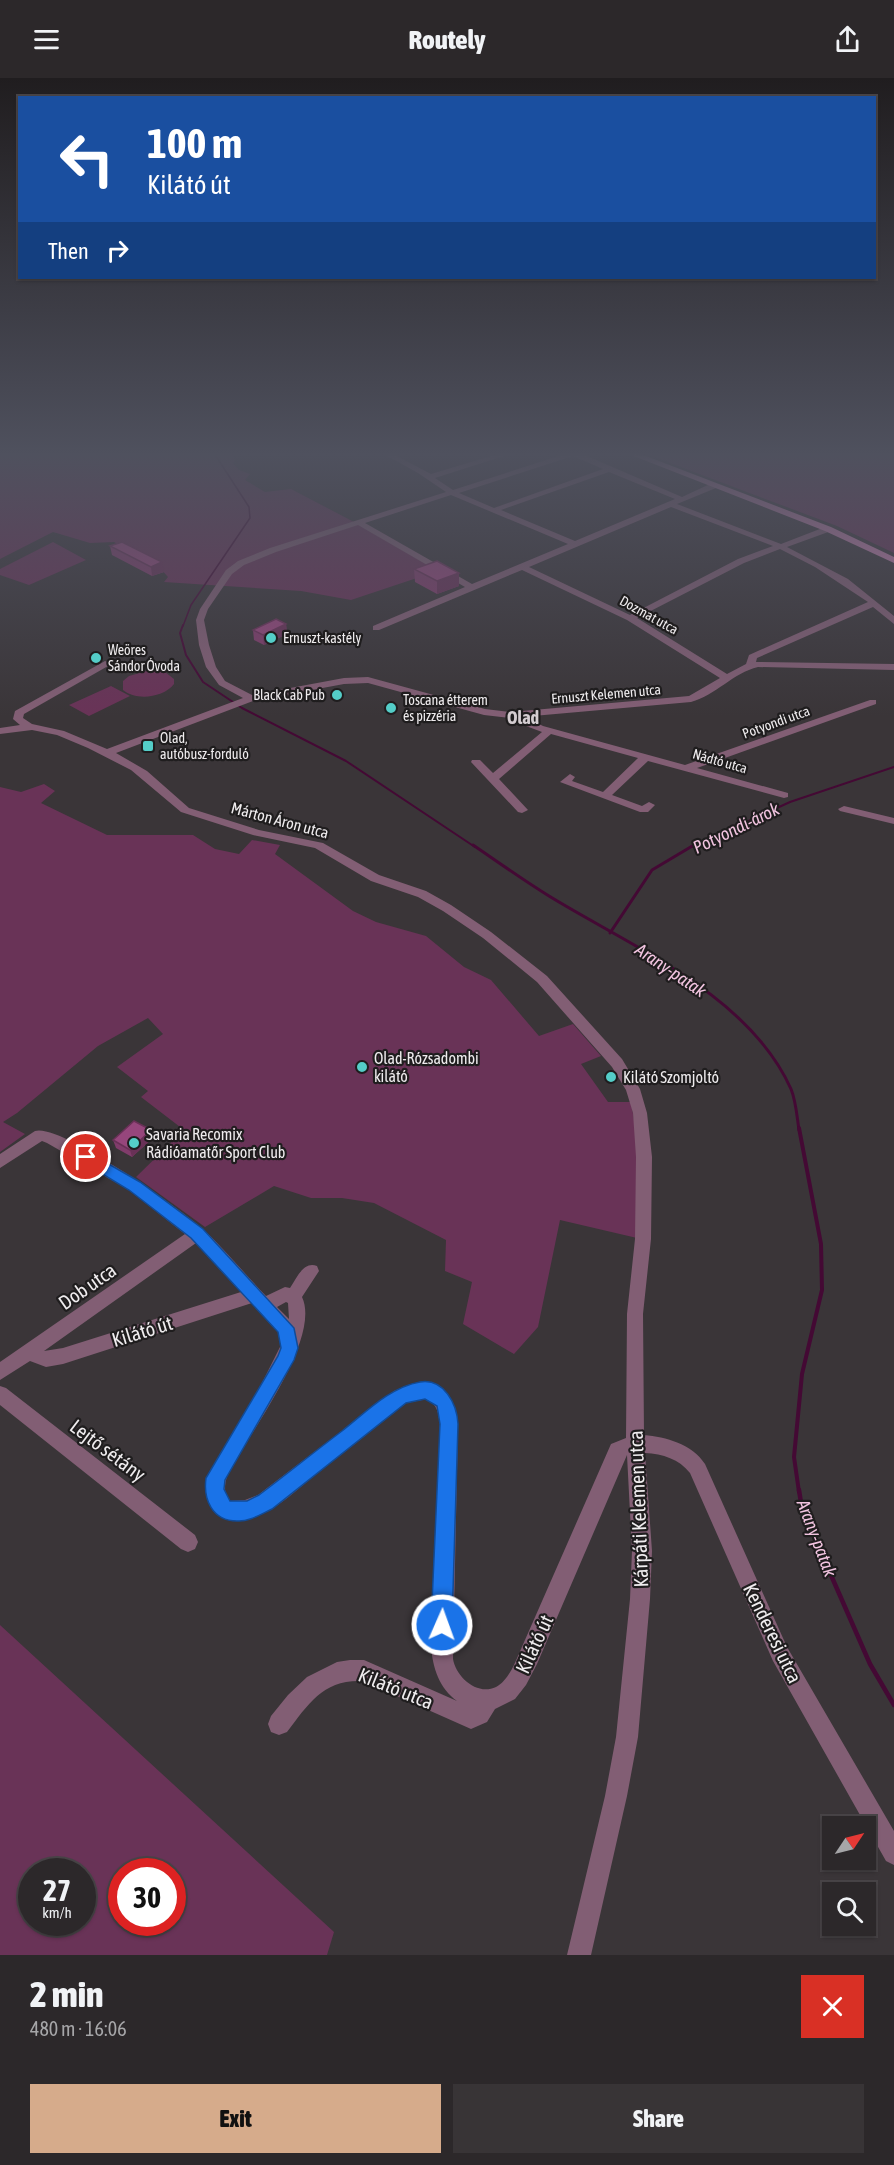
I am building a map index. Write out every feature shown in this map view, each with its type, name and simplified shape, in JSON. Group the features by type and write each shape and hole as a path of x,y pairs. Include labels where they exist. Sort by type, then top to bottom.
{"main road":[{"path":"853,541 894,560"}],"street":[{"path":"248,699 222,683 211,667 200,620 204,609 229,572 241,563 302,541"},
{"path":"390,541 472,588"},
{"path":"567,541 575,544"},
{"path":"376,628 583,541"},
{"path":"767,541 833,574 874,603 894,621"},
{"path":"630,618 736,564 796,541"},
{"name":"Dozmat utca","path":"523,567 630,618 725,677"},
{"path":"751,665 752,657 874,603"},
{"name":"Ernuszt Kelemen utca","path":"106,753 248,699 344,681 368,680 393,685 484,712 528,715 609,706 679,702 700,697 725,677 751,665 778,663 894,667"},
{"path":"30,727 18,718 19,713 105,664"},
{"name":"Potyondi utca","path":"689,767 873,702"},
{"name":"Nádtó utca","path":"528,715 530,724 784,795"},
{"name":"Márton Áron utca","path":"0,731 30,727 49,730 133,765 166,796 185,810 257,833 319,845 375,878 422,894 487,934 542,979 616,1063"},
{"path":"493,779 550,730"},
{"path":"122,761 153,735"},
{"path":"605,796 647,756"},
{"path":"476,762 522,810"},
{"path":"570,777 565,782 644,810 649,805"},
{"path":"844,809 894,821"},
{"name":"Kárpáti Kelemen utca","path":"579,1955 616,1796 629,1716 642,1551 635,1443 635,1314 643,1239 645,1157 638,1105 627,1078 616,1063"},
{"path":"0,1162 40,1135 60,1142 134,1186 197,1234 286,1328 290,1348"},
{"name":"Dob utca","path":"0,1372 197,1234"},
{"path":"311,1271 293,1297 298,1304 297,1326 290,1348 223,1462 214,1489 217,1500 224,1509 236,1512 257,1506 280,1491 400,1397 420,1390 436,1394 444,1401 449,1424 441,1647 444,1669 455,1686 470,1697 488,1700"},
{"name":"Kilátó út","path":"29,1353 46,1359 63,1356 260,1300 285,1294 293,1297"},
{"name":"Lejtő sétány","path":"0,1394 188,1542"},
{"name":"Kilátó út","path":"488,1700 504,1694 518,1680 530,1657 618,1450 635,1443"},
{"name":"Kenderesi utca","path":"635,1443 654,1444 688,1458 697,1467 780,1654 894,1853"},
{"name":"Kilátó utca","path":"279,1724 311,1686 336,1673 352,1669 364,1671 471,1718 479,1714 488,1700"}],"shaded area":[{"path":"0,541 36,541 0,559"},
{"path":"82,541 386,541 438,571 351,600 301,591 164,582 168,577 160,568 114,542 90,543"},
{"path":"868,541 894,541 894,553"},
{"path":"53,542 86,560 29,585 0,575 0,569"},
{"path":"147,671 165,672 174,679 174,684 156,695 142,697 123,690 123,681 129,676"},
{"path":"111,686 130,696 89,716 69,705"},
{"path":"44,784 55,791 41,803 107,835 193,835 215,849 239,854 252,840 280,845 275,854 353,911 376,922 426,936 464,967 491,980 539,1036 573,1024 601,1056 581,1064 608,1102 631,1102 640,1155 637,1238 560,1220 538,1327 514,1354 463,1324 472,1282 445,1271 446,1240 374,1203 342,1198 311,1198 274,1186 205,1227 136,1177 184,1130 141,1097 148,1091 117,1067 163,1034 148,1018 98,1046 3,1122 25,1134 0,1152 0,787 21,792"},
{"path":"0,1625 334,1932 327,1955 0,1955"}],"building":[{"path":"122,542 162,562 151,567 110,546"},
{"path":"437,561 459,573 437,581 414,569"},
{"path":"276,619 286,624 263,635 253,630"},
{"path":"134,1121 151,1130 130,1150 113,1140"}],"waterway":[{"name":"Arany-patak","path":"183,626 191,605 235,541"},
{"name":"Arany-patak","path":"183,625 180,633 186,655 203,682 242,708 346,761 475,847"},
{"name":"Potyondi-árok","path":"692,847 790,802 894,767"},
{"name":"Arany-patak","path":"473,845 549,896 611,932"},
{"name":"Potyondi-árok","path":"611,932 652,870 694,845"},
{"name":"Arany-patak","path":"611,932 685,976 718,1000 747,1026 772,1056 791,1089 799,1130"},
{"name":"Arany-patak","path":"799,1128 821,1244 822,1290 802,1374 794,1457 799,1492"},
{"name":"Arany-patak","path":"799,1490 802,1509 870,1664 894,1705"}],"place":[{"name":"Ernuszt-kastély","path":"271,638"},
{"name":"Weöres Sándor Óvoda","path":"96,658"},
{"name":"Black Cab Pub","path":"337,695"},
{"name":"Toscana étterem és pizzéria","path":"391,708"},
{"name":"Olad, autóbusz-forduló","path":"148,746"},
{"name":"Olad-Rózsadombi kilátó","path":"362,1067"},
{"name":"Kilátó Szomjoltó","path":"611,1077"},
{"name":"Savaria Recomix Rádióamatőr Sport Club","path":"134,1143"}],"district":[{"name":"Olad","path":"523,717"}],"route":[{"path":"86,1157 134,1186 197,1234 286,1328 290,1348 285,1360 223,1462 216,1478 214,1489 217,1500 224,1509 236,1512 249,1510 265,1502 400,1397 420,1390 436,1394 444,1401 449,1424 442,1625"}]}
